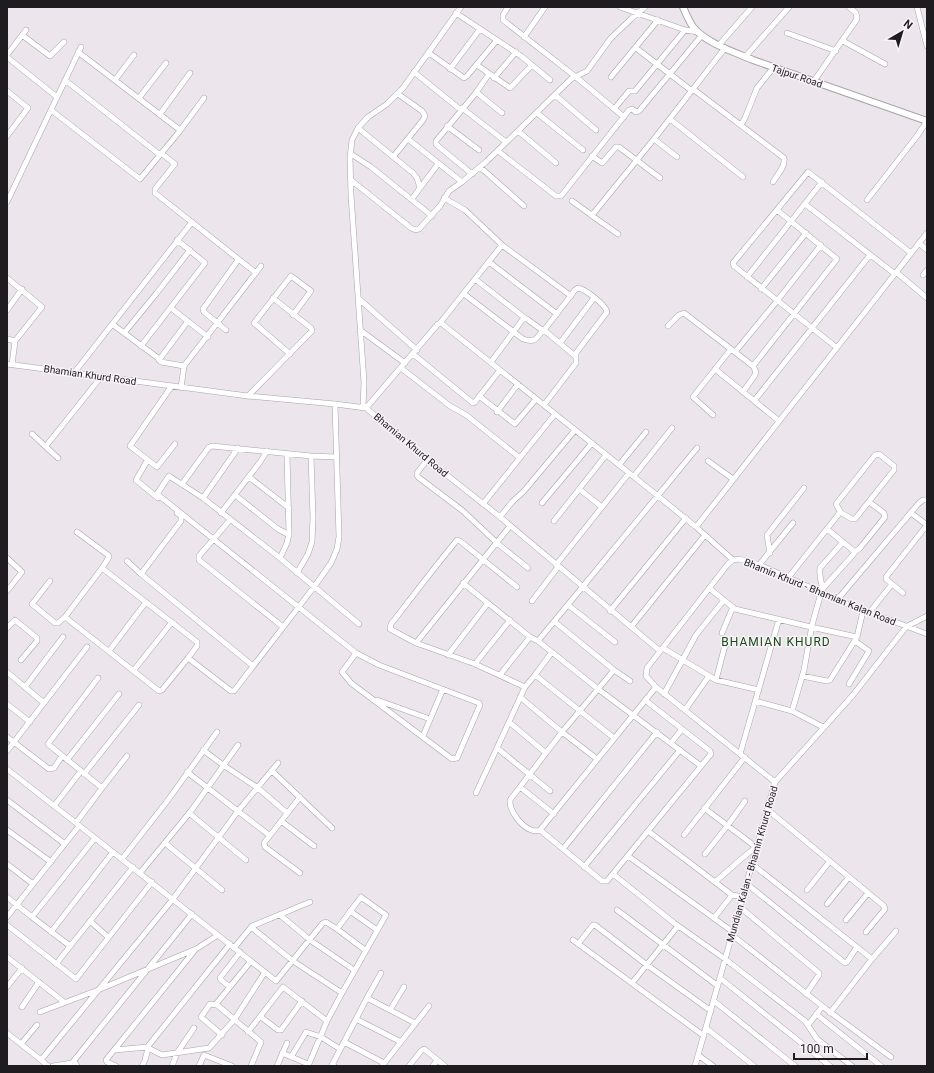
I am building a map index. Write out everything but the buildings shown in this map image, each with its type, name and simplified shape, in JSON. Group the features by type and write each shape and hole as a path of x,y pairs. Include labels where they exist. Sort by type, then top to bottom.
{"main road":[{"name":"Tajpur Road","path":"683,7 690,22 700,33 725,48 746,57 927,121"}],"street":[{"path":"365,408 351,180 352,140 358,128 368,117 387,104 398,94 461,7"},
{"path":"508,7 502,20 576,76 624,117"},
{"path":"524,37 545,7"},
{"path":"498,151 556,196 561,196 631,109 636,112 639,111 670,74 700,33 685,30 620,7"},
{"path":"351,180 414,229 419,229 440,206 449,191 472,174 498,151 571,80 587,71 611,38 645,7"},
{"path":"719,45 752,7"},
{"path":"746,57 789,7"},
{"path":"814,81 857,19 856,13 850,7"},
{"path":"917,7 927,46"},
{"path":"456,13 516,52 550,80"},
{"path":"611,77 658,20"},
{"path":"450,69 480,29"},
{"path":"26,30 7,56 57,97"},
{"path":"614,109 630,91 636,91 685,30"},
{"path":"787,33 836,51"},
{"path":"22,36 50,56 64,42"},
{"path":"429,53 464,78 477,65 497,40"},
{"path":"843,41 885,64"},
{"path":"7,202 9,191 81,46"},
{"path":"636,48 784,158 784,165 773,182"},
{"path":"591,215 654,139 725,48"},
{"path":"78,52 180,130"},
{"path":"494,78 516,52"},
{"path":"115,80 134,55"},
{"path":"139,98 166,63"},
{"path":"477,65 510,88 532,64"},
{"path":"741,125 757,88 774,67"},
{"path":"414,72 506,142"},
{"path":"160,114 190,73"},
{"path":"472,174 436,144 437,139 489,74"},
{"path":"64,80 175,164 154,192 256,273"},
{"path":"7,92 28,108 7,136"},
{"path":"476,92 502,113"},
{"path":"393,157 425,116 422,111 398,94"},
{"path":"555,95 596,130"},
{"path":"50,110 139,178 142,178 204,98"},
{"path":"537,113 583,150"},
{"path":"670,119 743,177"},
{"path":"867,200 927,121"},
{"path":"447,126 479,150"},
{"path":"358,128 413,173 417,178 420,188"},
{"path":"518,131 556,163"},
{"path":"408,139 462,182"},
{"path":"654,139 677,157"},
{"path":"592,156 602,163 618,146 660,178"},
{"path":"351,154 371,167 432,216"},
{"path":"412,199 438,164"},
{"path":"480,167 524,206"},
{"path":"836,348 761,289 734,266 733,263 806,174 810,173 911,253"},
{"path":"747,277 822,182"},
{"path":"444,198 465,210 502,246 571,296"},
{"path":"572,201 618,234"},
{"path":"805,204 927,298"},
{"path":"753,366 836,261 836,257 777,210"},
{"path":"74,373 192,222"},
{"path":"761,289 806,233"},
{"path":"696,527 927,233"},
{"path":"142,346 205,263 177,240"},
{"path":"919,243 927,250"},
{"path":"713,415 693,397 715,369 777,301 821,245"},
{"path":"365,408 440,323 502,246"},
{"path":"124,333 190,250"},
{"path":"754,401 870,255"},
{"path":"226,330 204,312 203,309 238,260"},
{"path":"489,262 557,314"},
{"path":"181,388 184,366 208,337 261,266"},
{"path":"923,275 927,270"},
{"path":"290,354 254,323 254,321 289,277 294,277 311,292 293,314"},
{"path":"7,278 42,306 42,308 15,341 9,364"},
{"path":"475,279 575,356"},
{"path":"464,294 513,332 523,339 530,341 537,338 575,290 581,288 604,306 607,312 577,351 575,356 576,363 544,405"},
{"path":"7,310 22,289"},
{"path":"248,396 312,331 311,328 273,298"},
{"path":"560,344 594,298"},
{"path":"359,299 417,350"},
{"path":"171,308 208,337"},
{"path":"668,326 679,314 684,313 753,366 756,372 755,375 743,392"},
{"path":"490,362 525,318"},
{"path":"159,360 188,321"},
{"path":"440,323 686,518 733,560"},
{"path":"112,324 162,363 184,366"},
{"path":"360,330 405,363"},
{"path":"7,339 15,341"},
{"path":"413,354 472,402 475,402 500,370"},
{"name":"Bhamian Khurd Road","path":"9,364 172,387 365,408 427,460 500,517 610,610 662,650 716,680 759,690"},
{"path":"401,368 450,406 466,415 520,458"},
{"path":"715,369 779,421"},
{"path":"46,446 101,377"},
{"path":"498,412 518,384"},
{"path":"172,387 130,446 147,461 155,467 158,467 175,444"},
{"path":"479,396 515,424 536,399"},
{"path":"188,658 234,691 331,564 337,549 339,537 335,404"},
{"path":"483,504 555,414"},
{"path":"634,476 672,428"},
{"path":"500,517 575,430"},
{"path":"619,465 646,432"},
{"path":"32,434 58,458"},
{"path":"542,503 592,443"},
{"path":"182,484 210,446 287,454 336,457"},
{"path":"202,498 238,448"},
{"path":"538,641 697,448"},
{"path":"221,512 268,451"},
{"path":"280,558 289,535 287,454"},
{"path":"878,454 895,468 869,502 856,519 852,519 840,512 836,504 875,455 878,454"},
{"path":"554,521 606,455"},
{"path":"297,573 308,554 312,542 313,518 311,456"},
{"path":"427,460 417,473 417,476 463,512 528,568"},
{"path":"141,574 181,518 178,514 136,482 137,477 147,461"},
{"path":"708,461 733,480"},
{"path":"532,601 557,566 629,473"},
{"path":"356,654 343,670 342,674 350,683 452,759 455,759 458,756 477,714 480,705 479,703 379,665 356,654 157,494 169,476 221,512 280,558 359,624"},
{"path":"249,477 289,508"},
{"path":"770,553 766,535 804,488"},
{"path":"579,489 602,507"},
{"path":"235,495 278,529 289,535"},
{"path":"837,600 911,513 923,500 927,500"},
{"path":"792,711 802,676 811,627 822,591 885,517 884,513 869,502"},
{"path":"788,578 840,512"},
{"path":"903,593 886,579 886,577 927,525 911,513"},
{"path":"610,610 686,518"},
{"path":"230,520 199,556 199,560 283,627"},
{"path":"759,565 794,523"},
{"path":"416,643 510,526"},
{"path":"827,529 855,552"},
{"path":"50,581 32,604 55,623 58,623 66,617 109,557 77,532"},
{"path":"631,627 705,535"},
{"path":"517,587 457,540 390,627 390,629 416,643 475,664 525,687"},
{"path":"822,591 819,572 820,568 843,542"},
{"path":"7,558 22,571 7,591"},
{"name":"Bhamin Khurd - Bhamian Kalan Road","path":"662,650 728,564 733,560 739,559 759,565 822,591 837,600 866,612 927,634"},
{"path":"127,561 253,666"},
{"path":"66,617 160,691 188,658 198,643 102,568"},
{"path":"463,583 530,637 538,641 598,689 701,766"},
{"path":"802,676 829,681 856,639 866,612 892,584"},
{"path":"709,588 733,607 856,639 869,652 849,684"},
{"path":"664,694 696,635 724,600"},
{"path":"110,651 146,602"},
{"path":"448,655 488,603"},
{"path":"568,605 615,642"},
{"path":"722,633 733,607"},
{"path":"776,782 823,727 853,696 906,627 927,616"},
{"path":"684,835 742,755 755,701 779,619"},
{"path":"7,628 15,620 37,638 37,641 21,660"},
{"path":"475,664 510,620"},
{"path":"134,670 172,622"},
{"path":"555,622 614,670 630,681"},
{"path":"25,687 63,637"},
{"path":"500,675 530,637"},
{"path":"716,680 724,649 728,641"},
{"path":"7,751 87,647"},
{"name":"Mundian Kalan - Bhamin Khurd Road","path":"662,650 646,672 648,679 664,694 776,782 695,1066"},
{"path":"476,793 525,687 552,652"},
{"path":"614,670 562,732 510,800 512,810 520,821 529,829 534,831 540,830 656,687"},
{"path":"7,672 44,703"},
{"path":"534,674 614,738"},
{"path":"684,710 708,676"},
{"path":"98,678 48,742 48,746 102,788"},
{"path":"423,736 443,689"},
{"path":"67,760 119,694"},
{"path":"520,697 597,759"},
{"path":"372,699 430,719"},
{"path":"540,830 584,867 605,882 711,754 711,752 682,728 645,700"},
{"path":"755,701 792,711 823,727"},
{"path":"7,704 30,722"},
{"path":"54,806 139,706"},
{"path":"509,722 546,753"},
{"path":"671,743 682,728"},
{"path":"122,859 168,800 217,732"},
{"path":"563,849 657,732"},
{"path":"7,737 51,769 55,767 62,756"},
{"path":"140,873 189,813 238,745"},
{"path":"496,748 550,791"},
{"path":"203,750 258,788 287,813"},
{"path":"584,867 680,750"},
{"path":"7,917 65,844 102,788 127,756"},
{"path":"41,1060 173,899 238,811 278,763"},
{"path":"7,769 327,1021"},
{"path":"272,771 332,828"},
{"path":"188,772 269,836"},
{"path":"520,786 554,814"},
{"path":"300,797 264,843 264,846 300,873"},
{"path":"7,800 65,844"},
{"path":"705,854 728,826 745,801"},
{"path":"704,808 757,846 715,882"},
{"path":"768,810 884,906 885,909 866,932"},
{"path":"189,813 246,860"},
{"path":"282,821 314,846"},
{"path":"7,830 51,862"},
{"path":"648,831 732,895 743,897"},
{"path":"32,917 94,838"},
{"path":"165,843 222,890"},
{"path":"51,932 113,852"},
{"path":"628,856 714,918 822,1007 891,1057"},
{"path":"808,890 830,861"},
{"path":"7,864 33,884"},
{"path":"752,864 872,959"},
{"path":"56,964 133,867"},
{"path":"613,874 678,926 725,960 808,1025 816,1039 852,1066"},
{"path":"827,904 849,877"},
{"path":"7,925 76,979 152,882"},
{"path":"747,884 845,963 857,948"},
{"path":"846,920 868,893"},
{"path":"714,918 732,895"},
{"path":"7,897 70,946"},
{"path":"282,1053 308,1065 327,1021 365,950 386,915 362,897 337,929"},
{"path":"142,1066 148,1047 232,946 251,927 310,902"},
{"path":"740,908 819,973 806,994"},
{"path":"617,910 718,986"},
{"path":"350,911 377,930"},
{"path":"53,1066 74,1064 192,914"},
{"path":"280,915 310,940 354,970"},
{"path":"90,921 108,937"},
{"path":"276,981 325,922 365,950"},
{"path":"578,944 592,925 595,925 711,1011"},
{"path":"632,984 678,926"},
{"path":"251,927 293,961 342,993"},
{"path":"830,1012 896,931"},
{"path":"40,1012 98,990 195,949 218,935"},
{"path":"573,940 704,1036"},
{"path":"116,1066 106,1061 195,949"},
{"path":"230,987 220,978 240,952"},
{"path":"7,957 64,1002"},
{"path":"217,1005 251,961"},
{"path":"7,987 22,968"},
{"path":"114,1050 148,1047 160,1055 207,1049 222,1035 234,1020 265,972"},
{"path":"332,1066 380,973"},
{"path":"720,978 830,1066"},
{"path":"22,1007 39,982"},
{"path":"248,1032 283,987"},
{"path":"390,1010 404,987"},
{"path":"367,998 415,1023"},
{"path":"261,1017 278,1030 281,1030 302,1001"},
{"path":"714,1001 794,1066"},
{"path":"222,1035 201,1017 210,1004 217,1005 261,1043 251,1066"},
{"path":"344,1042 383,1064 429,1006"},
{"path":"808,1025 822,1007"},
{"path":"816,1014 881,1066"},
{"path":"356,1019 401,1042"},
{"path":"21,1044 37,1025"},
{"path":"172,1066 177,1053 194,1028"},
{"path":"706,1028 754,1066"},
{"path":"291,1057 306,1032 321,1037 340,1049"},
{"path":"7,1034 48,1066"},
{"path":"277,1066 287,1042"},
{"path":"409,1066 423,1049 445,1066"},
{"path":"199,1066 204,1055 232,1066"},
{"path":"698,1055 713,1066"},
{"path":"433,1066 438,1060"}],"district":[{"name":"BHAMIAN KHURD","path":"776,642"}]}
